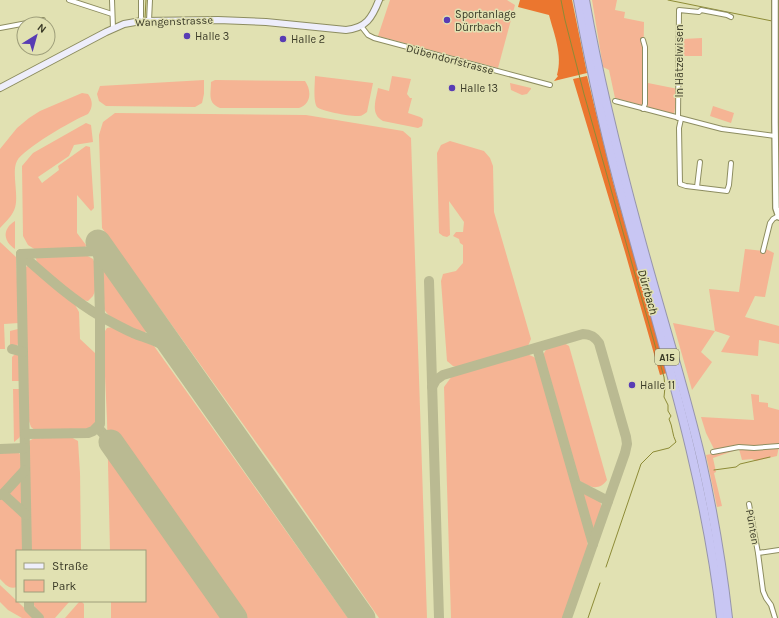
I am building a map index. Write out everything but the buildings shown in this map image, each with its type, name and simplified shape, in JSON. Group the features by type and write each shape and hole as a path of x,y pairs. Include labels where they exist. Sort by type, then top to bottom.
{"highway":[{"name":"A15","path":"578,0 616,175 693,454 710,535 721,618"},
{"name":"A15","path":"585,0 597,61 620,161 684,391 701,458 717,537 728,618"}],"main road":[{"path":"361,26 371,16 379,0"},
{"name":"Wangenstrasse","path":"0,88 113,28 124,24 141,21 241,20 346,30 356,29 361,26"}],"street":[{"path":"69,0 112,14"},
{"path":"112,0 113,28"},
{"path":"141,0 141,21"},
{"path":"149,21 150,0"},
{"path":"763,251 770,223 773,219 779,217 776,208 777,136 775,0"},
{"name":"In Hätzelwisen","path":"680,118 679,10 699,12 701,10 731,17"},
{"path":"0,28 16,25"},
{"name":"Dübendorfstrasse","path":"361,26 368,35 374,38 550,84"},
{"path":"643,40 645,47 643,109"},
{"path":"614,101 727,130 777,136"},
{"path":"680,118 680,184 727,191 731,163"},
{"path":"697,187 700,162"},
{"path":"713,452 739,447 754,448 779,446"},
{"name":"Pünten","path":"749,504 758,553 779,550"},
{"path":"758,553 763,591 771,604 775,618"}],"green space":[{"name":"Sportanlage Dürrbach","path":"390,0 507,0 515,5 498,68 378,36"},
{"path":"592,0 617,0 615,10 625,12 624,18 644,22 643,82 678,89 674,114 615,98 609,70 603,67"},
{"path":"702,38 702,56 683,56 683,39"},
{"path":"315,76 373,83 367,112 360,116 350,116 330,112 317,107 315,96"},
{"path":"392,76 411,79 407,94 410,98 412,98 408,113 423,119 422,126 418,128 383,121 376,115 375,102 378,88 389,91"},
{"path":"204,80 204,94 202,103 195,107 106,106 99,101 97,94 100,86"},
{"path":"215,80 305,81 309,89 309,97 306,104 299,108 220,108 211,101 211,82"},
{"path":"510,83 531,89 527,94 522,95 511,90"},
{"path":"82,93 88,94 91,99 92,106 88,114 71,122 38,142 17,161 15,166 16,201 14,211 0,228 0,149 17,128 29,118 40,111"},
{"path":"713,106 734,113 731,123 710,116"},
{"path":"115,113 306,115 403,131 411,138 427,618 379,618 279,474 102,228 99,135 103,122"},
{"path":"86,123 91,125 93,142 74,145 69,156 38,177 42,183 59,170 58,166 86,146 90,147 94,208 91,211 77,195 77,233 86,245 85,248 36,250 28,245 23,236 22,166 33,153"},
{"path":"450,141 484,151 490,158 493,166 494,212 531,339 528,346 521,350 460,368 453,366 447,361 441,281 443,274 456,271 463,263 463,245 460,243 459,239 453,236 456,232 463,232 464,222 449,201 450,235 447,237 439,233 437,153 441,145"},
{"path":"15,221 15,249 6,239 6,231"},
{"path":"0,242 16,257 19,323 4,324 5,349 0,349"},
{"path":"745,249 764,251 766,249 774,253 765,297 755,296 745,317 779,326 779,344 759,340 758,356 721,352 730,336 715,331 709,289 739,292"},
{"path":"86,255 93,259 96,266 95,291 93,296 88,301 81,300 61,286 37,264 36,258 39,256"},
{"path":"27,266 33,267 74,303 79,312 80,339 95,353 98,417 93,426 85,430 36,431 31,427 28,418 24,270"},
{"path":"103,269 147,329 145,333 119,323 108,315 104,309 101,295 101,271"},
{"path":"673,323 715,331 701,352 712,362 692,390"},
{"path":"113,327 154,346 348,618 111,618 111,602 146,602 146,550 110,550 107,419 103,334 107,328"},
{"path":"18,329 19,343 12,349 10,347 10,331"},
{"path":"564,343 569,346 607,480 604,484 597,487 589,486 578,479 544,363 543,355 547,348"},
{"path":"15,354 18,354 20,358 20,381 12,381 12,357"},
{"path":"527,354 534,357 538,361 584,522 588,546 584,561 564,618 451,618 444,387 452,376"},
{"path":"13,389 21,389 22,433 14,442"},
{"path":"751,394 759,395 759,402 768,403 768,407 779,410 779,446 777,456 756,461 752,459 742,460 739,449 713,458 716,472 714,473 722,506 717,507 706,455 716,453 706,433 701,417 754,420"},
{"path":"69,436 78,441 81,550 30,550 28,447 29,441 36,437"},
{"path":"0,450 10,450 16,451 22,458 24,550 16,550 16,587 12,588 7,586 0,579"},
{"path":"582,491 599,500 601,504 601,512 593,534"},
{"path":"0,585 16,600 16,602 18,602 35,618 22,618 8,610 0,602"},
{"path":"32,602 69,602 55,618 43,618"},
{"path":"79,602 84,604 84,618 65,618"}],"shaded area":[{"path":"520,0 572,0 587,73 554,81 558,76 559,60 549,15 518,7"},
{"path":"587,76 613,182 667,373 660,375 573,79"}],"waterway":[{"path":"145,18 146,0"},
{"name":"Dürrbach","path":"561,0 584,94 664,377 664,397 671,416 669,419 676,442 669,448 653,452 641,464 606,567"},
{"path":"668,0 772,21"},
{"path":"714,470 736,467 740,464 770,457"},
{"name":"Dürrbach","path":"588,618 600,583"}],"taxiway":[{"path":"25,434 88,433 93,431 100,424 98,242"},
{"path":"21,254 98,251"},
{"path":"21,254 27,550"},
{"path":"21,254 59,287 89,309 129,331 161,344 177,354"},
{"path":"429,281 439,618"},
{"path":"432,387 436,380 443,375 583,334 591,335 596,339 599,343 627,444 593,544"},
{"path":"537,348 593,544 567,618"},
{"path":"12,349 23,352"},
{"path":"98,428 111,442"},
{"path":"0,449 25,448"},
{"path":"3,494 25,470"},
{"path":"577,485 608,501"},
{"path":"0,495 3,494 26,515"},
{"path":"29,602 29,608 39,618"}],"runway":[{"path":"98,242 363,618"},
{"path":"111,442 235,618"}],"place":[{"name":"Sportanlage Dürrbach","path":"447,20"},
{"name":"Halle 3","path":"187,36"},
{"name":"Halle 2","path":"283,39"},
{"name":"Halle 13","path":"452,88"},
{"name":"Halle 11","path":"632,385"}]}
